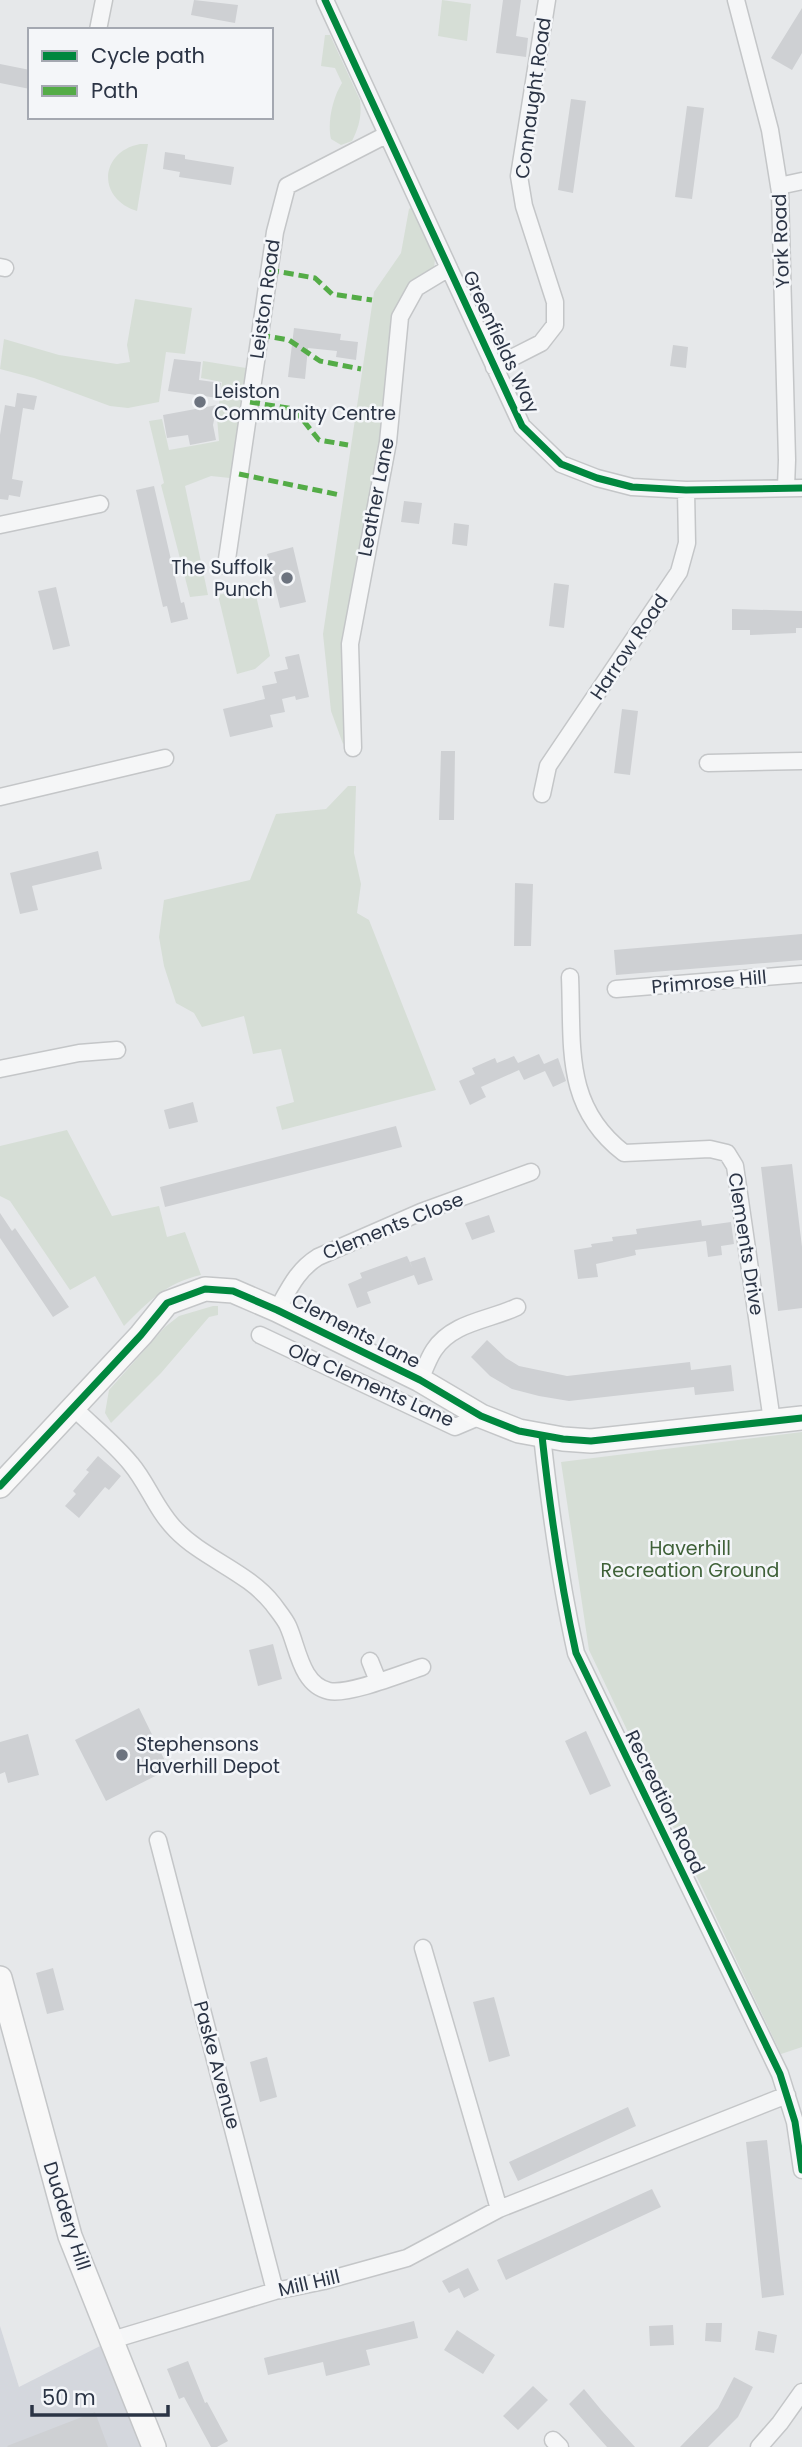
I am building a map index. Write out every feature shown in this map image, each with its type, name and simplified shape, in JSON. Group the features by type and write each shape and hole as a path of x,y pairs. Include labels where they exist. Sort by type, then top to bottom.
{"street":[{"path":"98,28 104,0"},
{"name":"Greenfields Way","path":"326,0 522,426 561,464 597,478 632,487 686,491 794,487"},
{"name":"Connaught Road","path":"494,367 541,343 555,325 555,302 547,270 524,206 519,176 547,0"},
{"name":"York Road","path":"736,0 770,130 779,186 787,460 794,487"},
{"name":"Leiston Road","path":"226,566 275,232 287,186 386,135"},
{"path":"779,186 802,181"},
{"name":"Leather Lane","path":"353,748 350,644 388,442 400,317 416,288 449,268"},
{"name":"Harrow Road","path":"542,794 548,766 679,572 687,543 686,491"},
{"path":"0,525 100,504"},
{"path":"0,797 165,758"},
{"path":"708,763 802,761"},
{"name":"Primrose Hill","path":"616,989 802,974"},
{"name":"Clements Drive","path":"570,977 572,1058 576,1083 594,1121 610,1142 624,1153 710,1149 727,1153 735,1166 772,1421"},
{"path":"0,1069 79,1053 117,1050"},
{"name":"Clements Close","path":"277,1310 297,1274 304,1265 318,1257 421,1212 531,1172"},
{"name":"Clements Lane","path":"0,1486 167,1303 205,1289 233,1291 277,1310 420,1381 481,1416 519,1431 542,1436 591,1441 802,1418"},
{"path":"420,1381 434,1349 447,1336 472,1322 517,1307"},
{"name":"Old Clements Lane","path":"260,1335 455,1427 481,1416"},
{"path":"74,1408 132,1465 160,1513 177,1532 204,1554 251,1583 271,1601 288,1624 306,1673 316,1686 343,1692 422,1667"},
{"name":"Recreation Road","path":"542,1436 548,1493 576,1653 780,2074 795,2122 802,2170"},
{"path":"370,1661 377,1681"},
{"name":"Paske Avenue","path":"158,1840 275,2291"},
{"path":"424,1948 499,2209"},
{"name":"Duddery Hill","path":"0,1978 70,2236 155,2447"},
{"name":"Mill Hill","path":"112,2340 275,2291 324,2281 407,2258 499,2209 787,2095"},
{"path":"758,2447 780,2423 802,2392"}],"shaded area":[{"path":"0,2326 19,2387 112,2340 154,2447 0,2447"}],"green space":[{"path":"442,0 471,4 467,41 438,36"},
{"path":"325,35 330,35 360,100 360,116 352,141 341,145 331,139 330,118 342,83 335,68 321,66"},
{"path":"140,144 148,144 137,211 115,197 108,176 110,166 117,156"},
{"path":"414,205 436,251 434,268 407,291 381,445 345,629 347,740 343,744 331,711 323,634 374,292 401,253 409,209"},
{"path":"135,299 192,308 185,354 166,352 159,402 128,408 110,406 34,378 0,369 4,339 59,355 117,364 130,362 127,345"},
{"path":"203,361 246,368 230,478 211,476 185,486 208,595 190,597 161,485 164,483 149,421 162,419 169,450 219,441 217,418 222,382 201,378"},
{"path":"254,587 270,656 255,669 237,674 218,595"},
{"path":"348,786 356,786 354,853 361,884 357,913 369,920 436,1090 282,1130 276,1107 294,1102 281,1049 253,1054 244,1016 202,1027 194,1013 176,1003 164,966 159,937 164,900 250,880 276,814 326,809"},
{"path":"67,1130 112,1216 159,1206 167,1237 185,1232 201,1275 168,1288 124,1326 95,1276 70,1290 10,1201 0,1196 0,1146"},
{"path":"218,1306 218,1315 209,1317 161,1373 111,1423 105,1413 109,1390 165,1327 179,1316"},
{"name":"Haverhill Recreation Ground","path":"802,1432 802,2047 781,2054 589,1650 561,1462"}],"building":[{"path":"194,0 238,5 235,23 191,15"},
{"path":"503,0 521,0 516,36 528,38 526,57 496,53"},
{"path":"802,8 802,53 792,70 771,58"},
{"path":"0,64 28,70 28,89 0,83"},
{"path":"571,99 586,101 573,193 558,190"},
{"path":"687,106 704,108 692,199 675,197"},
{"path":"165,152 185,155 185,159 234,167 231,185 179,177 180,172 163,169"},
{"path":"294,328 341,334 340,340 358,342 356,360 336,357 337,351 308,348 305,379 288,377"},
{"path":"673,345 688,347 686,368 670,366"},
{"path":"174,359 201,362 199,380 221,383 218,398 168,391"},
{"path":"17,393 37,396 34,410 23,408 12,479 23,481 20,497 9,495 8,500 0,499 0,435 5,405 15,407"},
{"path":"217,405 213,425 216,440 190,445 188,435 167,438 163,415"},
{"path":"154,486 181,603 184,602 188,619 171,623 167,606 163,607 136,490"},
{"path":"404,501 422,503 419,524 401,522"},
{"path":"454,523 469,525 467,546 452,544"},
{"name":"The Suffolk Punch","path":"293,547 306,602 280,608 267,554"},
{"path":"554,583 569,585 564,628 549,626"},
{"path":"56,587 70,646 53,650 38,591"},
{"path":"732,609 802,611 802,628 796,628 796,633 750,635 750,630 732,630"},
{"path":"299,654 309,697 282,699 285,712 270,715 273,727 230,737 223,709 265,699 262,686 277,683 274,672 288,669 285,657"},
{"path":"622,709 638,711 630,775 614,773"},
{"path":"441,751 455,751 454,820 439,820"},
{"path":"98,851 102,869 32,886 38,910 20,914 10,873"},
{"path":"515,883 533,884 531,946 514,946"},
{"path":"802,934 802,960 616,975 614,950"},
{"path":"539,1054 544,1064 558,1058 566,1081 553,1087 545,1071 524,1080 519,1070 481,1087 486,1097 470,1105 459,1081 475,1074 472,1068 495,1058 497,1063 514,1056 518,1063"},
{"path":"193,1102 198,1122 169,1129 164,1110"},
{"path":"396,1126 402,1147 165,1207 160,1187"},
{"path":"792,1164 802,1247 802,1308 778,1311 761,1167"},
{"path":"0,1213 12,1231 15,1228 69,1307 53,1317 0,1238"},
{"path":"489,1215 495,1232 472,1240 465,1223"},
{"path":"701,1220 702,1226 731,1222 734,1244 721,1246 722,1255 708,1257 706,1241 635,1250 636,1255 596,1264 598,1277 578,1279 574,1250 613,1241 612,1237 637,1234 636,1229"},
{"path":"407,1256 413,1269 410,1262 425,1257 433,1280 418,1285 414,1275 367,1292 371,1303 357,1308 348,1284 362,1278 360,1273"},
{"path":"487,1340 519,1366 567,1376 690,1362 691,1370 731,1365 734,1391 695,1395 694,1387 569,1401 539,1396 512,1389 490,1376 471,1357"},
{"path":"98,1456 121,1476 109,1490 105,1487 79,1518 65,1506 76,1494 73,1491"},
{"path":"273,1644 282,1679 258,1686 249,1650"},
{"name":"Stephensons Haverhill Depot","path":"139,1708 169,1769 106,1801 75,1740"},
{"path":"586,1731 611,1786 590,1795 565,1741"},
{"path":"28,1734 39,1775 8,1783 5,1772 0,1774 0,1742"},
{"path":"53,1968 64,2010 47,2014 36,1973"},
{"path":"494,1997 510,2056 489,2062 473,2002"},
{"path":"267,2057 277,2097 260,2102 250,2062"},
{"path":"628,2107 636,2126 518,2181 509,2162"},
{"path":"767,2140 784,2295 762,2298 746,2142"},
{"path":"652,2189 661,2207 506,2280 497,2260"},
{"path":"468,2268 479,2290 464,2298 459,2288 449,2293 442,2281"},
{"path":"414,2321 418,2338 366,2350 370,2365 326,2376 323,2362 268,2375 264,2358"},
{"path":"706,2323 722,2323 721,2342 705,2341"},
{"path":"673,2325 674,2345 650,2346 649,2326"},
{"path":"457,2330 495,2355 483,2374 444,2350"},
{"path":"758,2331 777,2335 774,2353 755,2350"},
{"path":"188,2361 205,2403 207,2402 228,2441 217,2447 211,2447 184,2397 179,2399 167,2369"},
{"path":"734,2377 753,2387 738,2417 708,2447 680,2447 718,2408"},
{"path":"533,2386 548,2400 518,2430 503,2416"},
{"path":"584,2389 635,2447 607,2447 598,2437 569,2404"},
{"path":"95,2412 108,2447 7,2446"}],"marked path":[{"path":"269,270 315,278 332,294 372,300"},
{"path":"260,335 289,340 320,361 361,369"},
{"path":"250,402 294,409 319,440 348,445"},
{"path":"239,474 340,495"}],"cycle path":[{"path":"325,0 522,426 561,464 597,478 632,487 686,490 802,488"},
{"path":"0,1486 141,1335 167,1303 205,1289 233,1291 277,1310 420,1380 481,1416 519,1431 591,1441 802,1418"},
{"path":"542,1436 556,1545 576,1653 780,2074 795,2122 802,2170"}],"place":[{"name":"Leiston Community Centre","path":"200,402"},
{"name":"The Suffolk Punch","path":"287,578"},
{"name":"Stephensons Haverhill Depot","path":"122,1755"}]}
